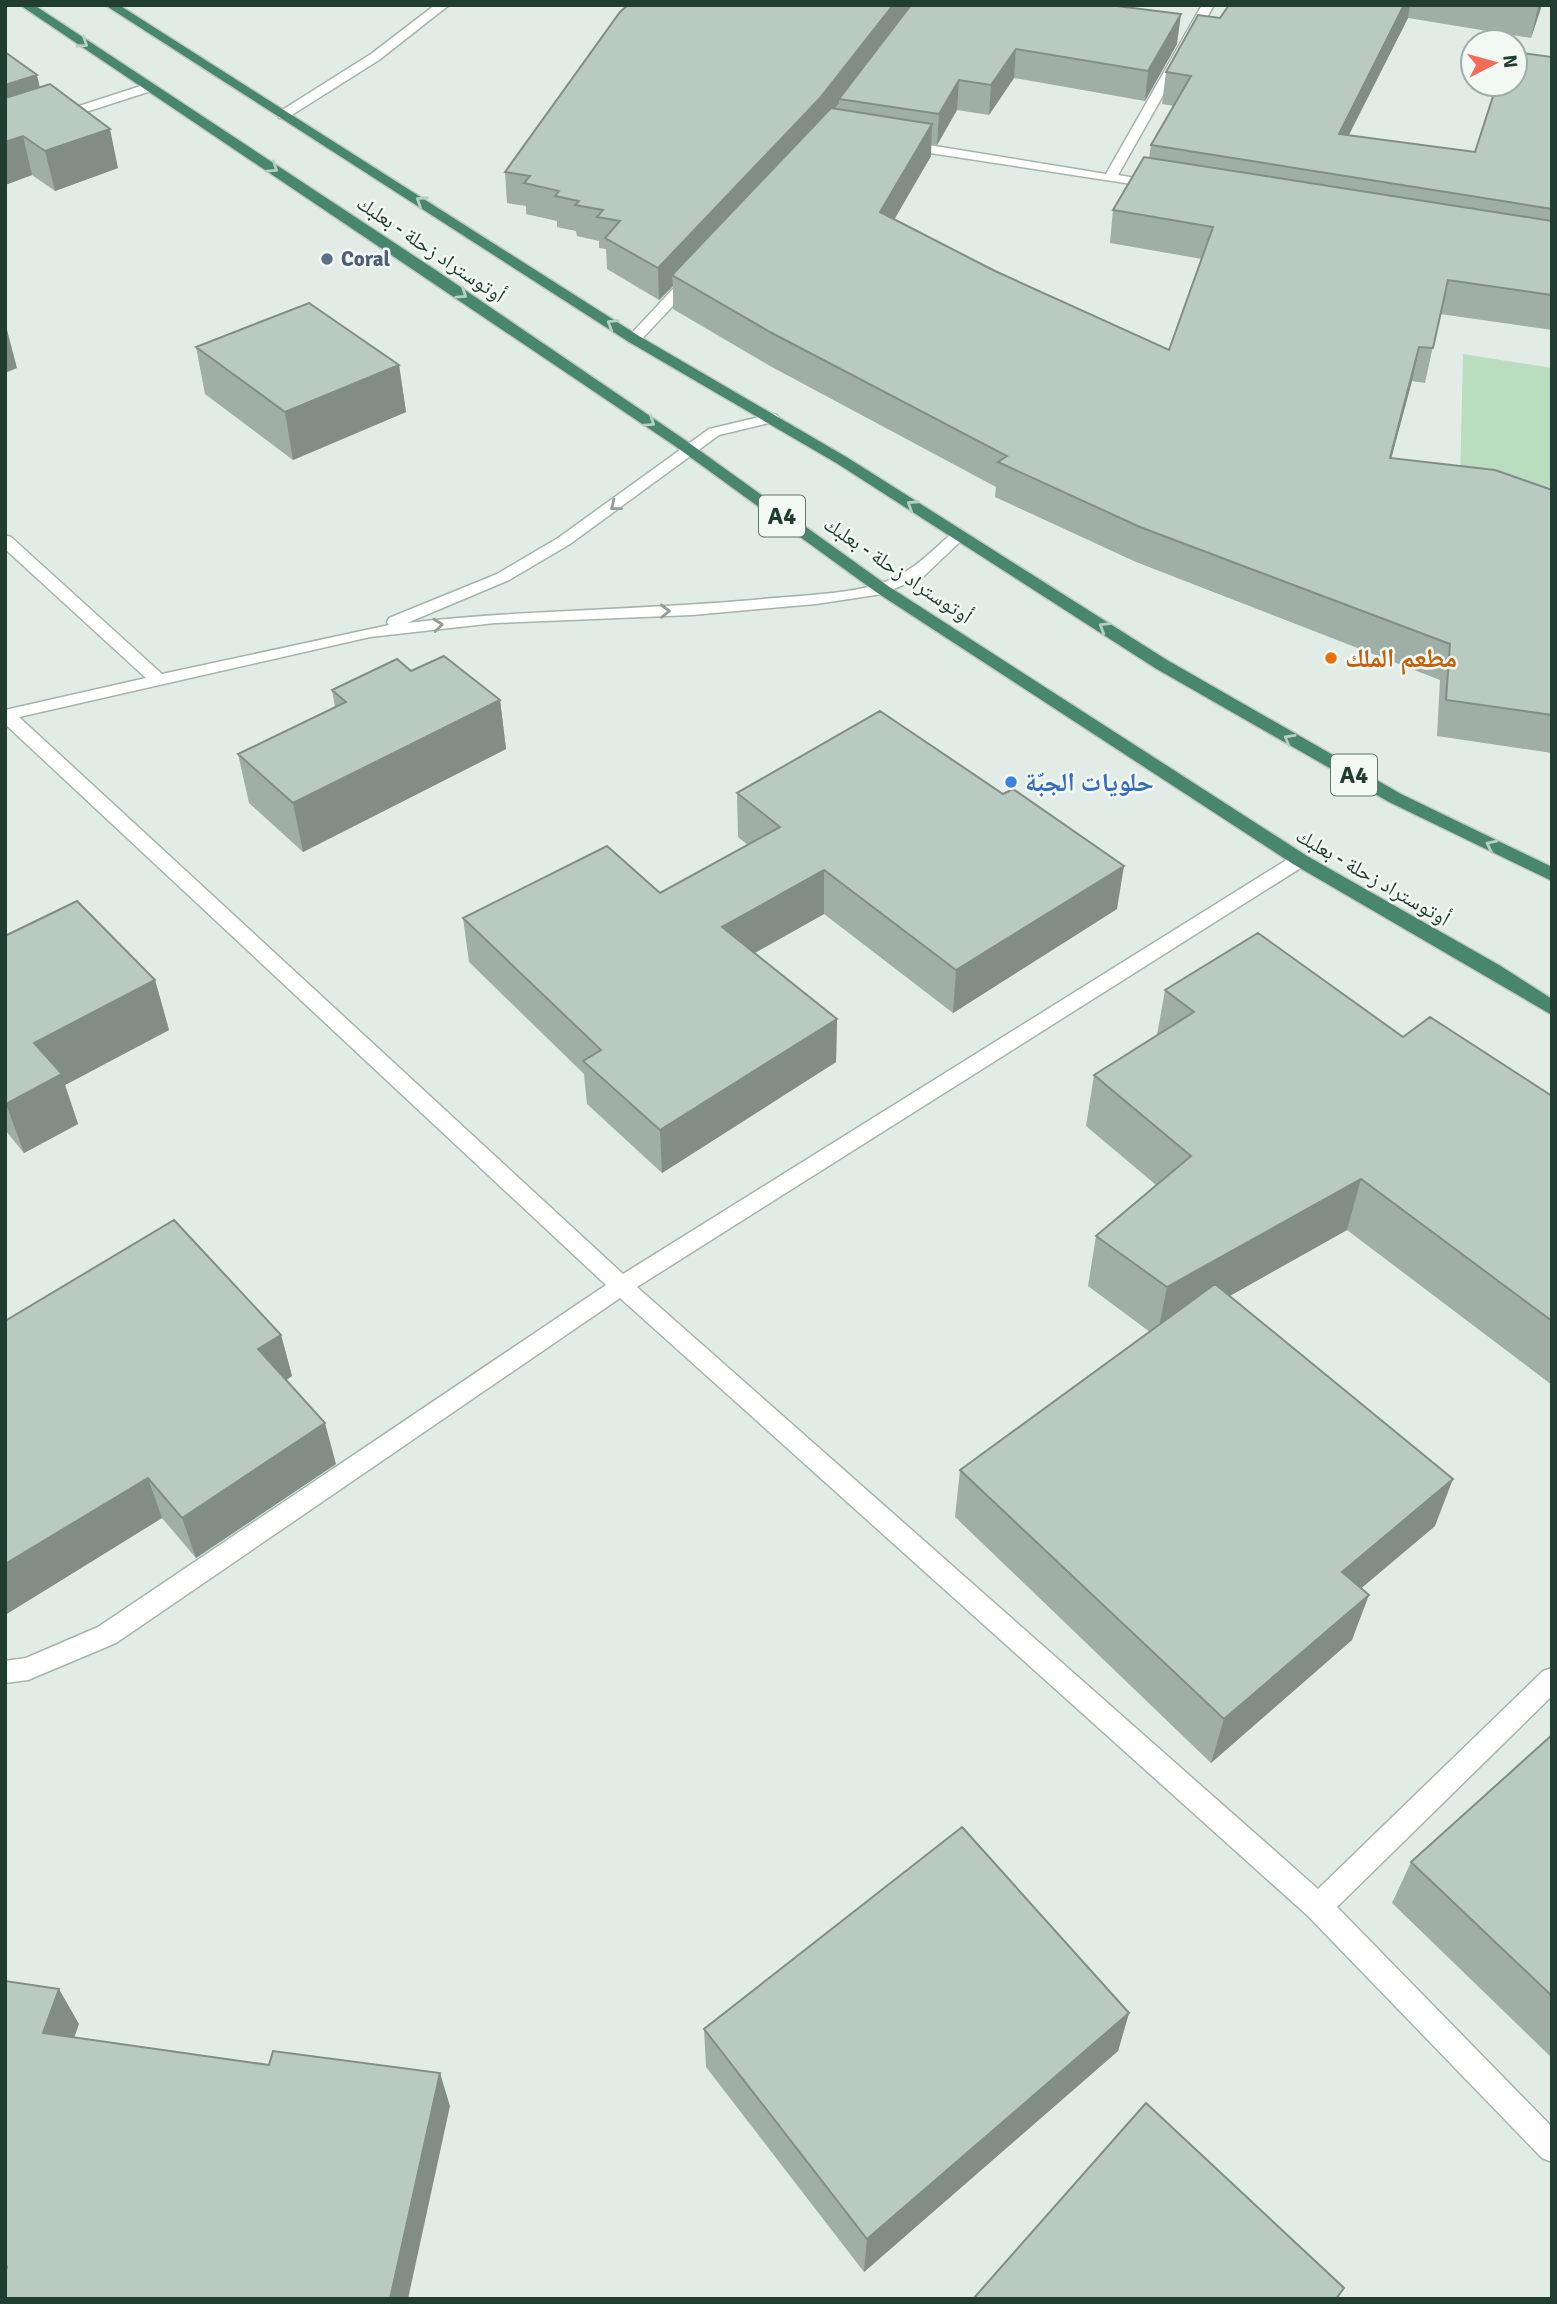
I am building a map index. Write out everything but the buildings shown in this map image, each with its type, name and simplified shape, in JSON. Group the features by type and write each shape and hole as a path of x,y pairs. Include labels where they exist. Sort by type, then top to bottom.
{"highway":[{"name":"أوتوستراد زحلة - بعلبك","path":"26,5 432,274 689,450 882,589 970,643 1300,860 1492,970 1552,1008"},
{"name":"أوتوستراد زحلة - بعلبك","path":"111,5 635,339 772,418 1161,664 1395,798 1552,875"}],"street":[{"path":"283,115 375,57 443,5"},
{"path":"1110,178 1208,5"},
{"path":"5,134 150,88"},
{"path":"893,144 1179,189"},
{"path":"635,339 698,270"},
{"path":"370,632 503,577 611,509 665,466 721,429 772,418"},
{"path":"6,715 370,632 495,618 692,610 816,599 882,589 918,573 958,536"},
{"path":"5,540 157,679"},
{"path":"6,715 621,1286 1318,1907 1552,2148"},
{"path":"5,1672 28,1670 107,1635 621,1286 1300,860"},
{"path":"1318,1907 1552,1679"}],"green space":[{"path":"1463,354 1552,368 1552,520 1460,482"}],"place":[{"name":"Coral","path":"327,259"},
{"name":"مطعم الملك","path":"1331,658"},
{"name":"حلويات الجبّة","path":"1011,782"}]}
